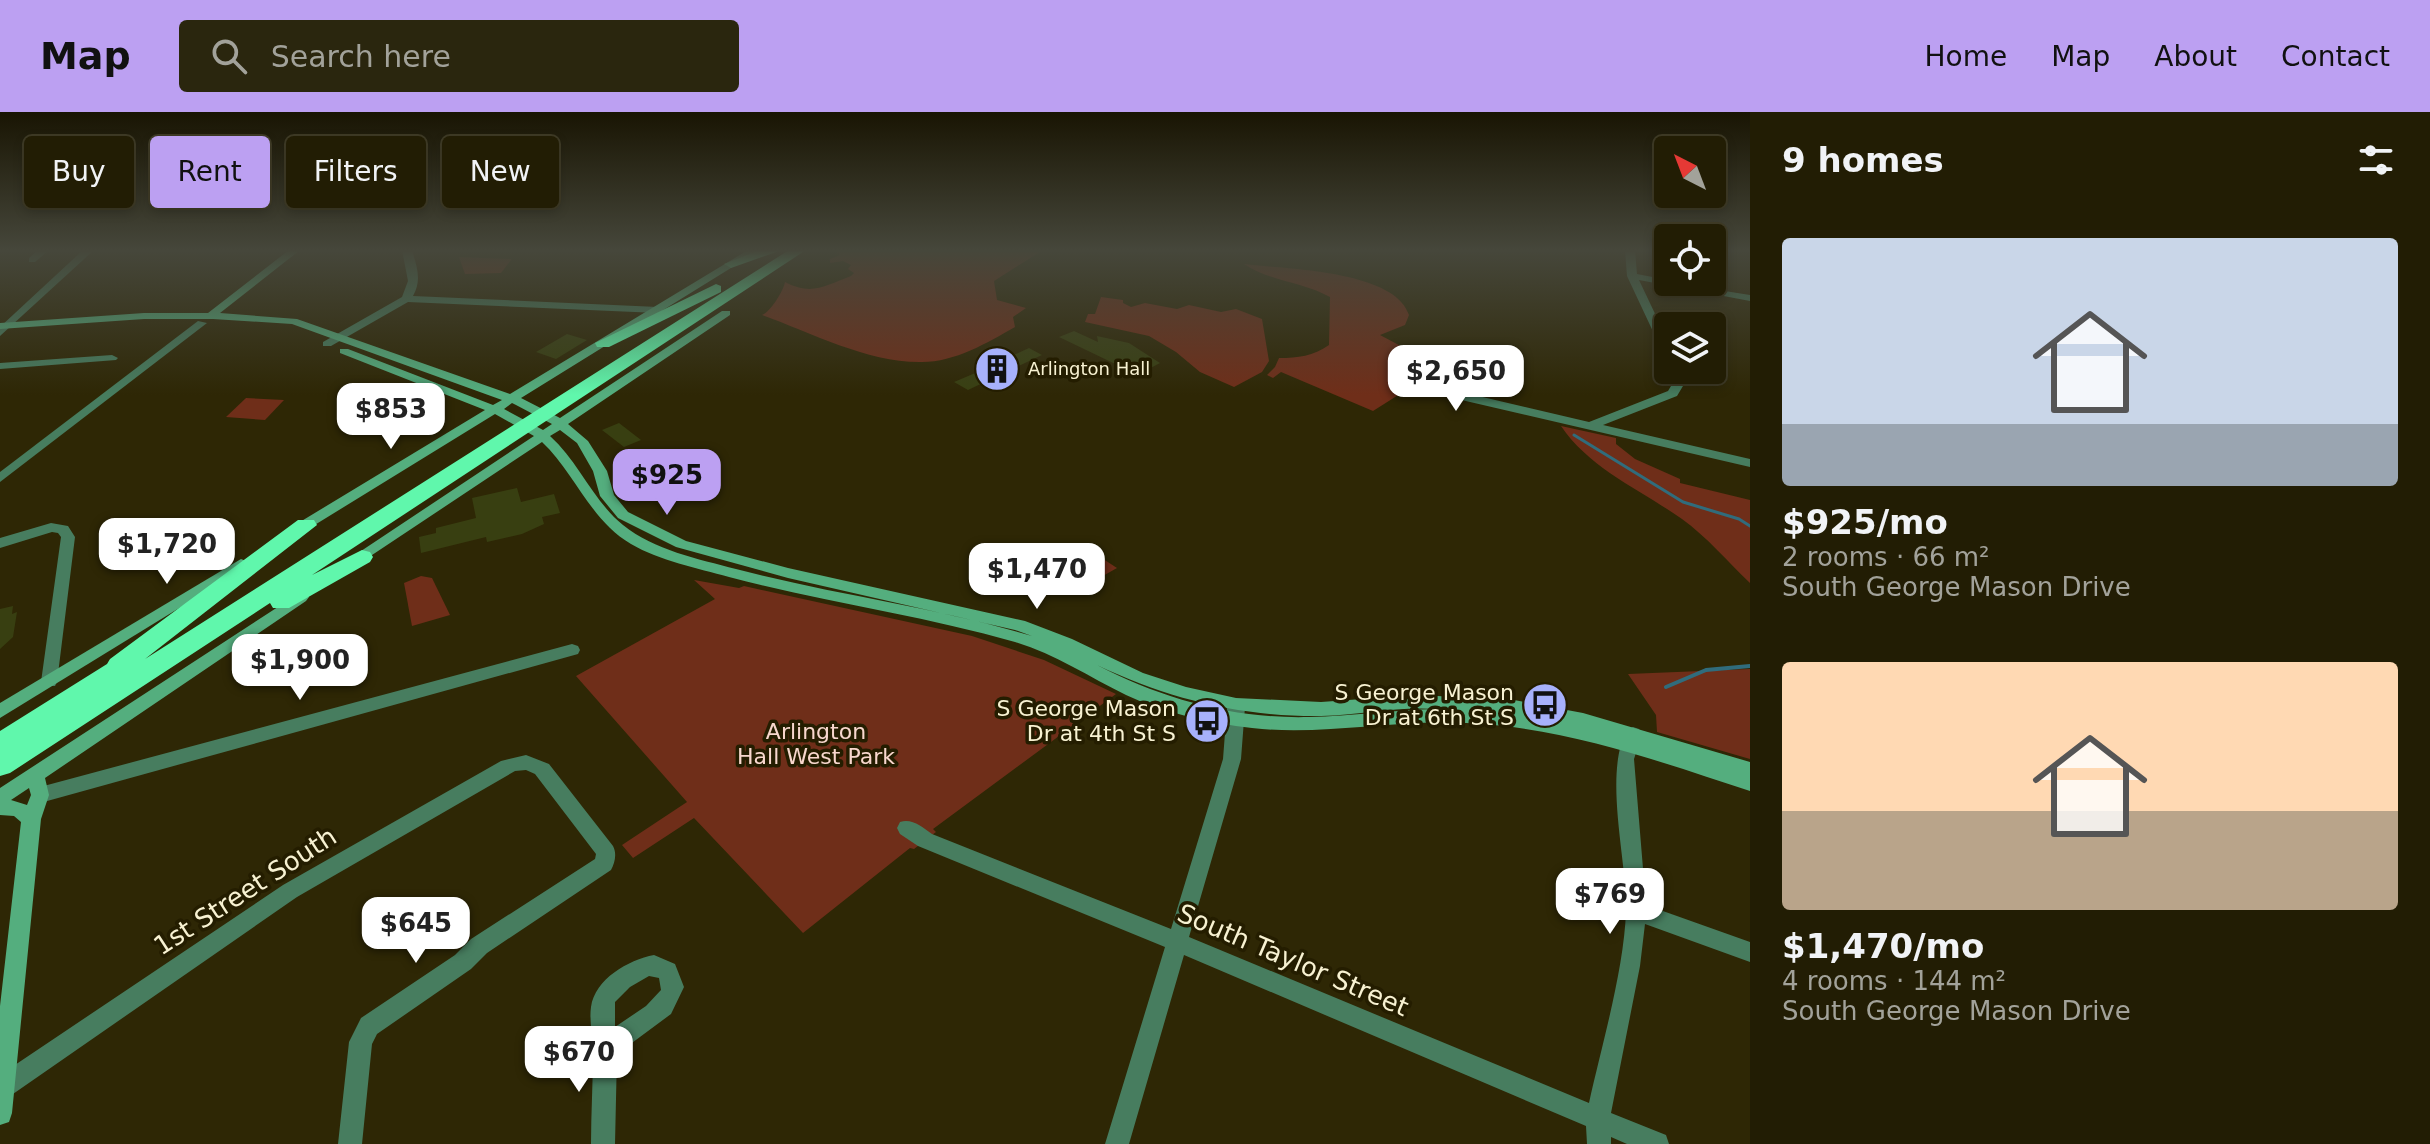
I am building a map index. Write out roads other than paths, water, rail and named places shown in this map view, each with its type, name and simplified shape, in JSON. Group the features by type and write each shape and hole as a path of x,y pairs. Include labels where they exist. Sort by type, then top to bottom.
{"highway":[{"path":"603,343 685,298"},
{"path":"0,744 692,298"},
{"path":"0,767 716,298"},
{"path":"726,313 744,298"},
{"path":"89,687 306,525"},
{"path":"0,767 219,637 362,557"}],"main road":[{"path":"206,320 234,298"},
{"path":"0,711 306,525 500,412 603,343 681,298"},
{"path":"0,798 362,557 540,434 726,313"},
{"path":"206,320 269,326 327,344 500,412 540,434 562,456 606,519 629,536 658,551 775,584 1022,638 1138,693 1236,712 1465,701 1560,715 1750,783"},
{"path":"2,330 168,321 293,321 516,401 558,422 588,449 607,496 623,515 681,544 788,573 1019,625 1066,643 1137,677 1236,712"},
{"path":"1631,740 1750,769"},
{"path":"0,1113 31,819 40,795 35,774"},
{"path":"0,807 18,809 31,819"}],"street":[{"path":"2,330 37,298"},
{"path":"1642,298 1654,323"},
{"path":"327,344 406,299 658,310"},
{"path":"0,478 206,320"},
{"path":"0,366 112,358"},
{"path":"1590,426 1673,393 1677,384"},
{"path":"1440,391 1750,463"},
{"path":"0,543 51,527 63,529 68,537 49,682"},
{"path":"40,795 572,650"},
{"path":"1117,1144 1232,759 1236,712"},
{"path":"1599,1144 1598,1119 1629,966 1636,911 1625,759 1631,740"},
{"name":"1st Street South","path":"5,1086 317,874 508,766 526,761 542,769 606,852 604,864 479,946 463,962 369,1026 361,1042 350,1144"},
{"name":"South Taylor Street","path":"907,828 925,840 1178,942 1657,1144"},
{"path":"1636,911 1750,952"},
{"path":"603,1144 602,1066 605,1049"}],"waterway":[{"path":"1574,435 1683,502 1739,519 1750,526"},
{"path":"1666,687 1706,670 1750,666"}],"place":[{"name":"Arlington Hall","path":"997,369"},
{"name":"S George Mason Dr at 6th St S","path":"1545,705"},
{"name":"S George Mason Dr at 4th St S","path":"1207,721"}],"park label":[{"name":"Arlington Hall West Park","path":"816,744"}]}
